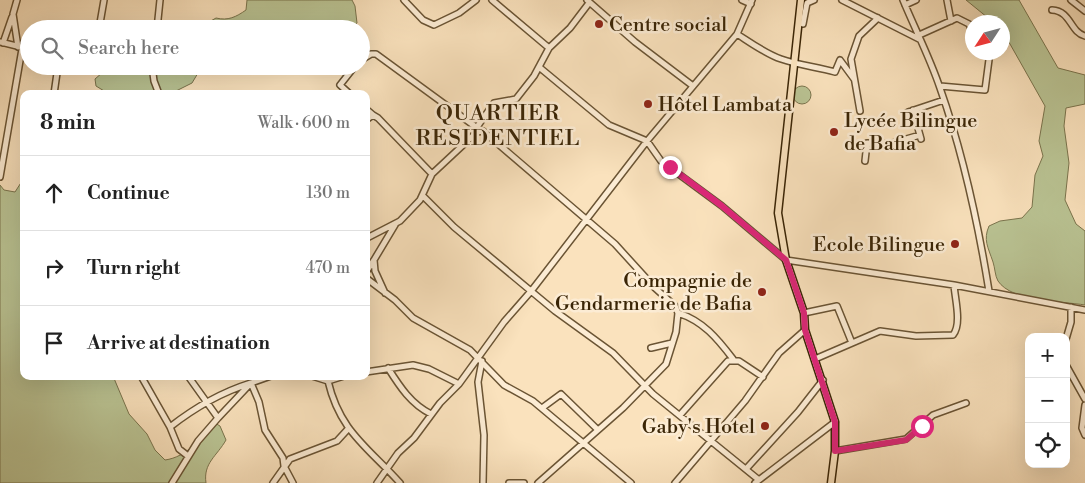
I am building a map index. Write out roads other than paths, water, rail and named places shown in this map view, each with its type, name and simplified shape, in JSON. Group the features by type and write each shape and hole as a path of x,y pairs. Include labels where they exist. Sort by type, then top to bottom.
{"main road":[{"path":"800,0 778,198 786,260 804,313 805,330 823,380 835,422 835,451 831,483"}],"street":[{"path":"17,0 2,42 20,48"},
{"path":"101,20 104,0"},
{"path":"158,20 160,0"},
{"path":"404,0 427,23 438,25 476,0"},
{"path":"492,0 548,48"},
{"path":"377,483 398,453 414,438 431,414 480,359 504,322 532,290 647,141 737,34 752,2 742,0"},
{"path":"804,24 807,3 814,0"},
{"path":"842,0 918,38"},
{"path":"916,0 904,3 940,86 953,127 976,222 989,291"},
{"path":"947,0 951,20"},
{"path":"1071,0 1085,11"},
{"path":"370,266 395,225 423,196 432,174 478,129 494,103 516,98 539,67 548,48 570,28 588,2 693,86"},
{"path":"1052,10 1064,13 1080,35 1085,36"},
{"path":"0,177 20,48 13,14"},
{"path":"860,111 851,59 859,36 878,18"},
{"path":"918,38 956,18 965,22"},
{"path":"737,34 779,59 794,63 801,63 835,72 840,60 854,79"},
{"path":"370,55 376,54 478,129 586,219 615,244 655,288 675,306 678,313 676,332 666,364 646,387 538,483"},
{"path":"940,86 985,90 989,60"},
{"path":"539,67 609,125 647,141 661,161 722,206 786,260 954,285 1085,310"},
{"path":"55,90 57,75"},
{"path":"154,75 158,90"},
{"path":"346,90 340,85 348,75"},
{"path":"865,161 867,143 889,144 921,137 911,111 944,100"},
{"path":"370,112 432,174"},
{"path":"423,196 454,227 555,311 613,353 646,387 711,440 757,482 835,422"},
{"path":"370,237 395,225"},
{"path":"374,260 375,272 385,293"},
{"path":"370,281 413,318 470,350 504,385 542,408 630,483"},
{"path":"815,359 880,332 916,336 952,335 956,331 954,285"},
{"path":"804,313 837,306 852,343"},
{"path":"1068,333 1072,308"},
{"path":"678,313 691,317 705,326 733,359 763,377"},
{"path":"675,483 763,377 779,353 805,330"},
{"path":"651,348 672,342"},
{"path":"480,359 478,382 484,435 483,483"},
{"path":"680,415 724,364 733,359"},
{"path":"370,371 406,365 421,366 459,384"},
{"path":"388,368 403,392 418,408 431,414"},
{"path":"1070,372 1085,399"},
{"path":"142,380 170,427 179,448 188,456"},
{"path":"191,380 218,418"},
{"path":"170,427 235,388 260,380"},
{"path":"325,380 331,380"},
{"path":"746,470 798,412 823,380"},
{"path":"328,381 338,414 348,429 363,447 400,483"},
{"path":"172,483 205,432 251,383"},
{"path":"251,383 259,402 265,430 283,458 284,466 293,483"},
{"path":"542,408 561,394 598,430"},
{"path":"835,451 906,440 934,415 966,403"},
{"path":"1085,405 1082,428 1085,435"},
{"path":"273,483 290,459 337,441 348,429"},
{"path":"508,483 524,483"}],"place":[{"name":"Centre social","path":"599,24"},
{"name":"Hôtel Lambata","path":"648,104"},
{"name":"Lycée Bilingue de Bafia","path":"834,132"},
{"name":"Ecole Bilingue","path":"955,244"},
{"name":"Compagnie de Gendarmerie de Bafia","path":"762,292"},
{"name":"Gaby's Hotel","path":"765,426"}],"district":[{"name":"QUARTIER RESIDENTIEL","path":"498,124"}]}
